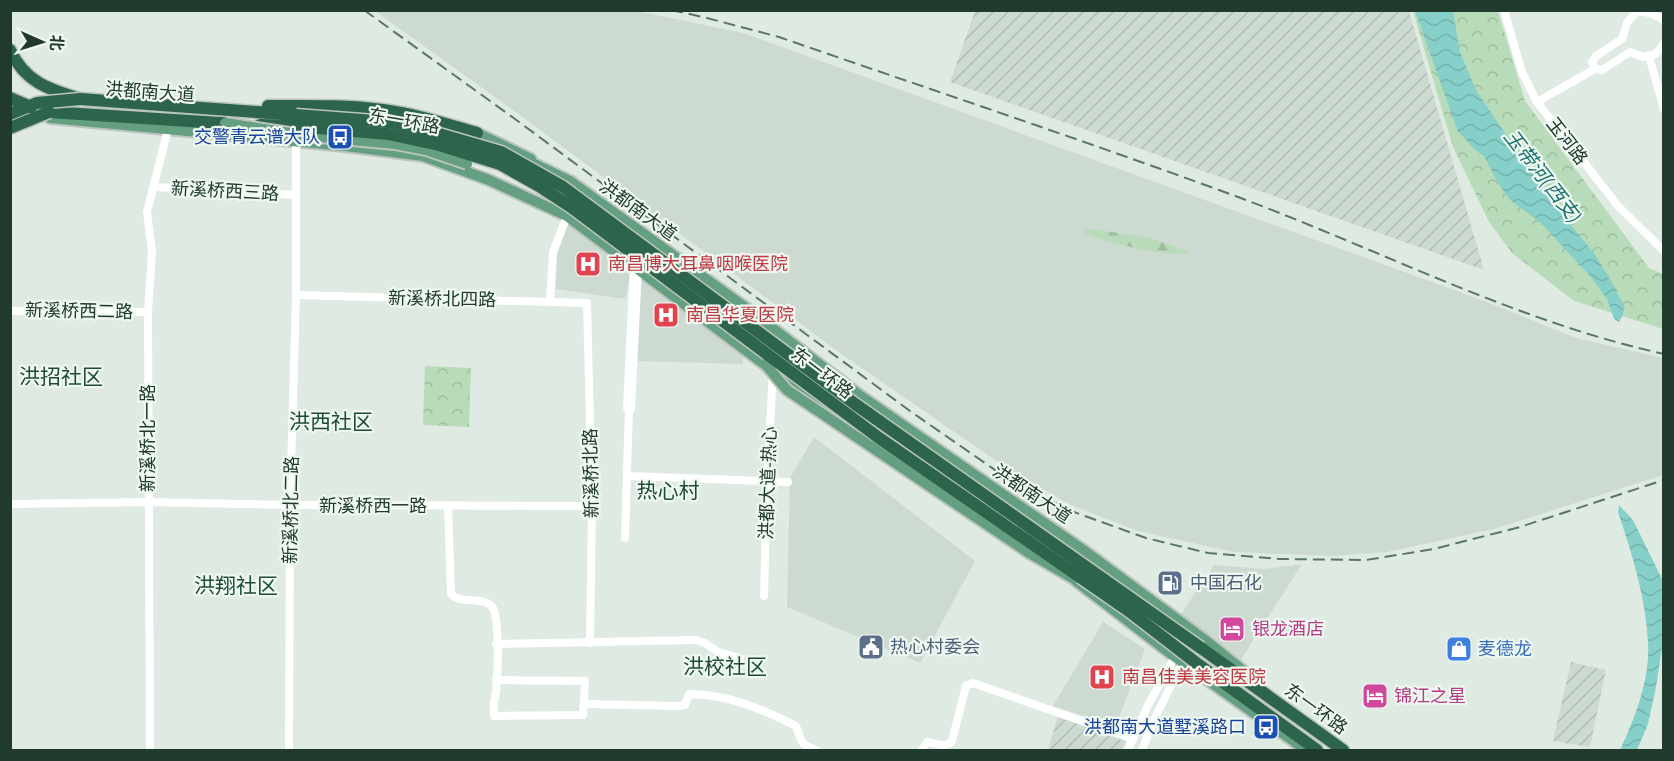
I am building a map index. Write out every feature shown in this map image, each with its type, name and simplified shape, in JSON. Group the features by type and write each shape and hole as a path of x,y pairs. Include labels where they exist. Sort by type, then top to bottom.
{"highway":[{"path":"10,50 26,74 52,90 80,99"},
{"path":"10,98 23,105 49,112"},
{"path":"10,114 37,103 80,99"},
{"name":"东一环路","path":"80,99 388,122 439,134 501,153 553,181 855,404 1155,614 1343,750"},
{"path":"202,107 332,105 384,110 421,117 477,133"},
{"path":"10,128 49,112"},
{"name":"东一环路","path":"49,112 296,126 388,134 439,145 500,164 571,207 879,438 1129,611 1317,750"}],"main road":[{"name":"洪都南大道","path":"10,98 375,123 433,130 516,155 570,182 753,313 858,394 1082,549 1351,750"},
{"name":"洪都南大道","path":"10,114 296,141 423,156 489,180 564,214 769,367 1050,561 1179,660 1306,750"},
{"path":"225,123 309,136 395,144 426,150 525,188 564,214"},
{"path":"477,133 513,148 570,182"},
{"path":"769,367 788,390 1029,553 1129,611"}],"street":[{"name":"玉河路","path":"1504,10 1522,72 1537,102 1618,206 1663,251"},
{"path":"1595,69 1592,62 1596,56 1622,39 1627,23 1637,11 1650,13 1663,19"},
{"path":"1537,102 1595,69 1602,70 1630,52 1643,57 1656,54 1664,43"},
{"path":"1649,56 1659,80 1664,109"},
{"name":"新溪桥北二路","path":"289,750 290,505 296,295 296,126"},
{"name":"新溪桥北一路","path":"150,750 148,312 152,252 147,212 168,129"},
{"name":"新溪桥西三路","path":"154,187 296,195"},
{"path":"550,301 553,252 564,214"},
{"path":"625,538 629,408 627,408 636,268"},
{"name":"新溪桥北四路","path":"296,295 588,303"},
{"name":"新溪桥北路","path":"588,303 592,507 590,643"},
{"name":"新溪桥西二路","path":"10,310 148,312"},
{"name":"洪都大道-热心","path":"764,596 769,367"},
{"path":"627,476 788,482"},
{"name":"新溪桥西一路","path":"10,504 148,502 592,507"},
{"path":"448,506 450,592 456,599 486,602 494,608 496,621 494,716 584,715 585,681 496,680"},
{"path":"1128,750 1148,705 1179,660 1191,629"},
{"path":"496,644 696,640 718,652 740,658"},
{"path":"1179,660 1205,640"},
{"path":"1142,750 1179,669 1179,660"},
{"path":"922,750 927,742 946,746 952,741 966,686 973,683 1133,739"},
{"path":"584,704 678,706 685,705 689,694 723,697 747,704 796,726 799,741 816,750"}],"shaded area":[{"path":"375,11 637,11 743,33 1482,300 1576,338 1663,358 1663,475 1494,529 1387,552 1331,556 1234,552 1138,531 1071,505 1008,469 843,355 520,115"},
{"path":"975,11 1409,11 1484,270 950,82"},
{"name":"南昌博大耳鼻咽喉医院","path":"568,224 631,273 625,299 556,289 557,255"},
{"name":"南昌华夏医院","path":"641,276 743,354 743,364 637,361"},
{"path":"814,437 975,561 920,663 787,607 790,478"},
{"path":"1302,564 1240,661 1181,614 1214,565 1264,569"},
{"name":"南昌佳美美容医院","path":"1103,622 1145,649 1116,726 1053,706"},
{"path":"1571,662 1606,670 1590,747 1553,741"},
{"path":"1058,715 1126,741 1121,750 1048,750"}],"green space":[{"path":"1413,11 1498,11 1525,101 1649,268 1663,274 1663,329 1574,301 1512,253 1489,222 1453,147"},
{"path":"1092,229 1150,238 1191,252 1181,254 1154,251 1084,234 1085,230"},
{"path":"425,366 471,368 469,427 423,425"}],"water":[{"path":"1415,11 1453,11 1460,52 1476,90 1565,218 1594,253 1624,306 1619,322 1614,319 1607,299 1590,276 1540,222 1510,200 1484,156 1458,132"},
{"path":"1619,505 1633,520 1663,581 1663,641 1656,687 1648,724 1637,750 1620,750 1636,712 1644,685 1648,657 1647,626 1633,560 1618,512"}],"railway":[{"path":"364,10 910,411 1008,479 1071,511 1146,538 1208,553 1280,559 1366,560 1434,549 1520,527 1664,480"},
{"path":"671,10 779,37 1066,136 1291,217 1502,304 1610,340 1664,354"}],"place":[{"name":"交警青云谱大队","path":"340,137"},
{"name":"南昌博大耳鼻咽喉医院","path":"588,264"},
{"name":"南昌华夏医院","path":"666,315"},
{"name":"中国石化","path":"1170,583"},
{"name":"银龙酒店","path":"1232,629"},
{"name":"热心村委会","path":"871,647"},
{"name":"麦德龙","path":"1459,649"},
{"name":"南昌佳美美容医院","path":"1102,677"},
{"name":"锦江之星","path":"1375,696"},
{"name":"洪都南大道墅溪路口","path":"1266,727"}],"district":[{"name":"洪招社区","path":"61,377"},
{"name":"洪西社区","path":"331,422"},
{"name":"热心村","path":"668,491"},
{"name":"洪翔社区","path":"236,586"},
{"name":"洪校社区","path":"725,667"}],"water label":[{"name":"玉带河(西支)","path":"1543,176"}]}
